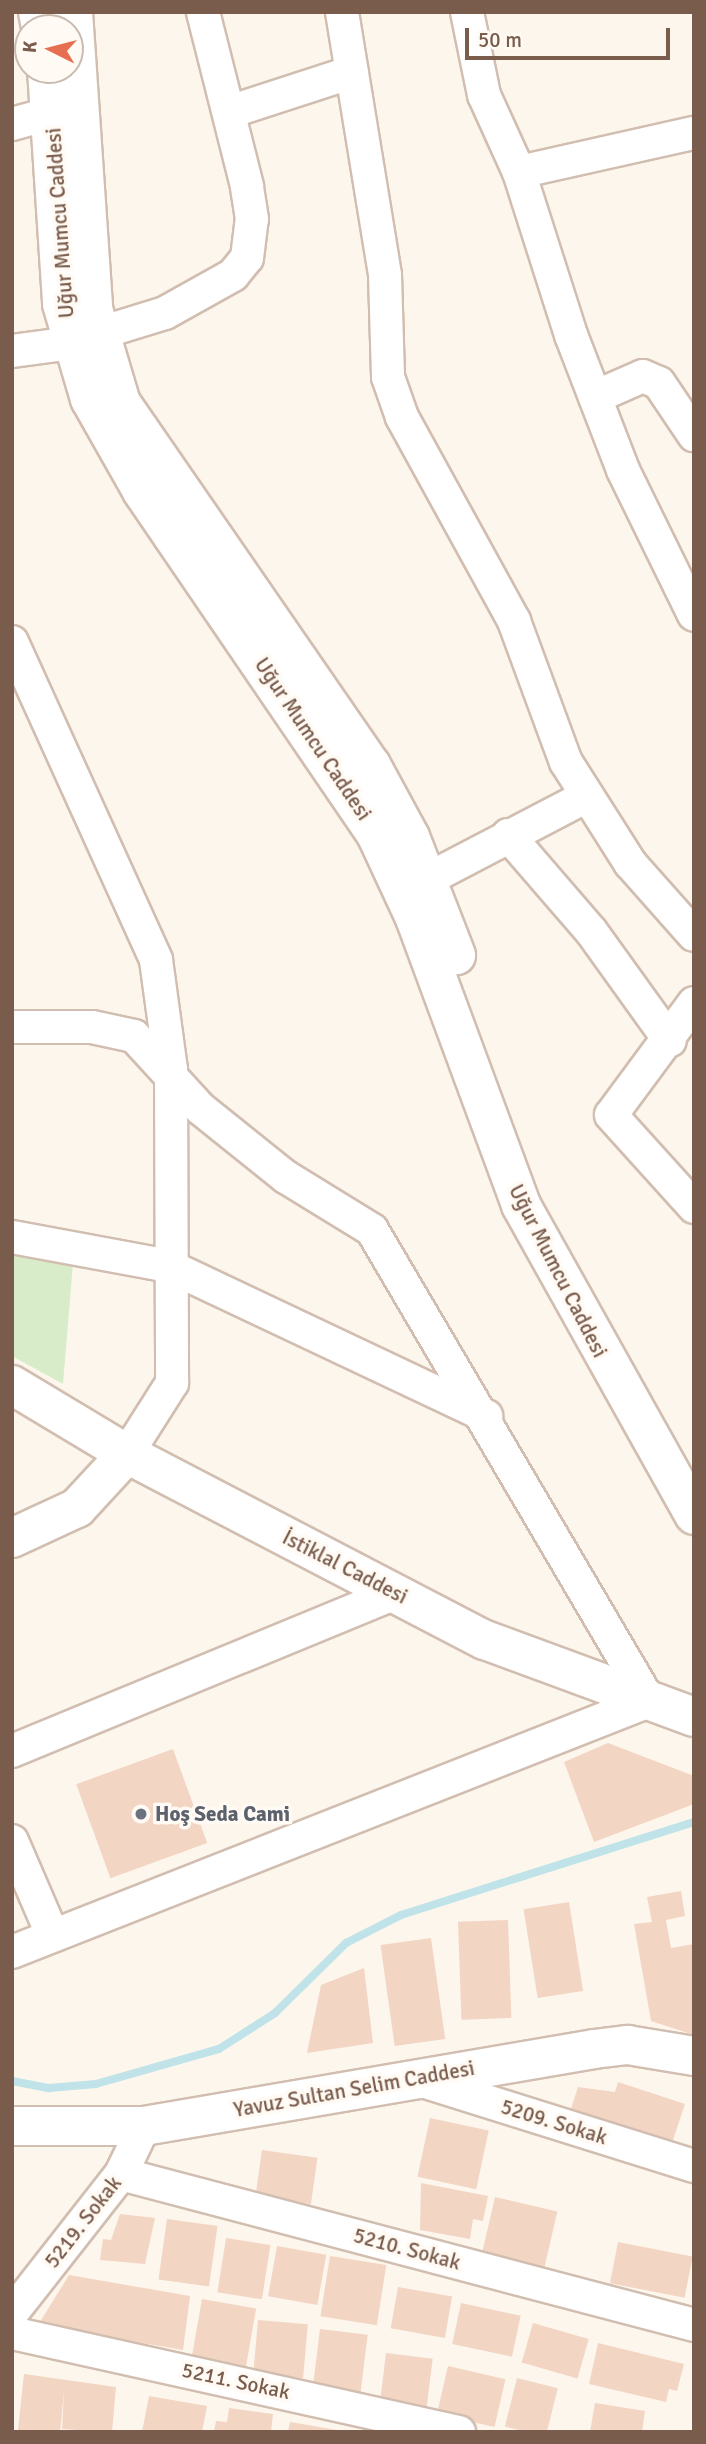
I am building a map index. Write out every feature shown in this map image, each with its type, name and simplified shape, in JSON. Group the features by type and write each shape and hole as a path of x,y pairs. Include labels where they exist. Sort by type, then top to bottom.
{"main road":[{"name":"Uğur Mumcu Caddesi","path":"74,12 93,309 85,338 90,399 142,491 376,834 415,918 521,1205 694,1515"},
{"name":"Uğur Mumcu Caddesi","path":"49,84 58,254 85,338 140,436 371,765 428,879 545,1197 694,1462"},
{"name":"İstiklal Caddesi","path":"12,1385 127,1454 485,1640 694,1717"},
{"path":"12,1538 76,1508 127,1454"},
{"name":"Yavuz Sultan Selim Caddesi","path":"12,2126 144,2126 414,2078 628,2045 694,2056"}],"street":[{"path":"12,351 85,338 165,313 233,275 247,258 252,219 229,112 203,12"},
{"path":"342,12 385,275 388,377 435,483 514,621 566,762 630,863 694,935"},
{"path":"467,12 484,95 519,173 536,240 595,397 694,615"},
{"path":"229,112 352,72"},
{"path":"12,124 52,113"},
{"path":"519,173 694,132"},
{"path":"595,397 643,376 659,383 694,435"},
{"path":"12,642 156,960 171,1069 169,1266 172,1383 127,1454"},
{"path":"428,879 587,796"},
{"path":"508,835 591,931 670,1041"},
{"path":"694,1003 670,1041 611,1115 694,1207"},
{"path":"12,1027 92,1027 134,1036 171,1069 201,1109 286,1177 372,1230 486,1416 649,1701 12,1952"},
{"path":"12,1237 169,1266 486,1416"},
{"path":"12,1751 396,1594"},
{"path":"12,1841 53,1936"},
{"name":"5209. Sokak","path":"414,2078 694,2166"},
{"name":"5219. Sokak","path":"12,2313 121,2174 144,2126"},
{"name":"5210. Sokak","path":"121,2174 694,2325"},
{"name":"5211. Sokak","path":"12,2333 460,2432"}],"green space":[{"path":"12,1254 73,1263 63,1384 12,1356"}],"building":[{"path":"608,1743 694,1776 694,1804 594,1842 564,1762"},
{"name":"Hoş Seda Cami","path":"173,1749 207,1843 110,1878 76,1784"},
{"path":"681,1891 685,1916 666,1920 671,1948 694,1944 694,2035 651,2021 634,1924 652,1922 647,1897"},
{"path":"569,1902 583,1991 538,1998 524,1909"},
{"path":"508,1920 511,2018 461,2020 458,1922"},
{"path":"431,1938 445,2039 395,2046 380,1945"},
{"path":"364,1968 373,2043 307,2053 321,1985"},
{"path":"618,2082 685,2104 669,2152 568,2118 578,2087 615,2092"},
{"path":"430,2118 489,2130 476,2189 418,2177"},
{"path":"262,2150 317,2158 311,2204 255,2197"},
{"path":"421,2183 488,2196 483,2221 473,2219 470,2239 420,2230"},
{"path":"495,2197 557,2211 543,2274 481,2259"},
{"path":"120,2214 155,2218 145,2264 100,2260 103,2239 111,2240"},
{"path":"167,2219 218,2226 209,2287 159,2279"},
{"path":"226,2238 270,2245 262,2299 217,2292"},
{"path":"618,2242 693,2257 685,2298 610,2283"},
{"path":"277,2246 326,2255 317,2305 268,2296"},
{"path":"330,2256 386,2265 377,2325 320,2316"},
{"path":"69,2275 190,2296 183,2350 38,2325"},
{"path":"398,2287 452,2297 445,2338 391,2328"},
{"path":"202,2299 256,2309 246,2367 192,2357"},
{"path":"461,2303 521,2316 512,2357 452,2344"},
{"path":"258,2320 308,2324 303,2378 253,2374"},
{"path":"533,2323 589,2339 577,2378 522,2362"},
{"path":"320,2329 368,2335 360,2394 313,2389"},
{"path":"598,2343 684,2364 677,2391 669,2389 666,2402 589,2384"},
{"path":"386,2353 433,2359 427,2406 380,2401"},
{"path":"448,2366 505,2379 494,2427 437,2414"},
{"path":"24,2374 116,2387 112,2432 62,2429 64,2391 60,2432 12,2432 18,2430"},
{"path":"517,2378 558,2388 547,2432 527,2432 505,2427"},
{"path":"149,2396 207,2406 202,2432 142,2432"},
{"path":"595,2403 645,2411 642,2432 590,2432"},
{"path":"229,2408 273,2414 271,2432 214,2432 216,2421 227,2422"},
{"path":"290,2422 337,2430 337,2432 288,2432"}],"waterway":[{"path":"12,2081 49,2088 96,2084 219,2049 275,2013 346,1943 401,1915 694,1822"}],"place":[{"name":"Hoş Seda Cami","path":"141,1814"}]}
